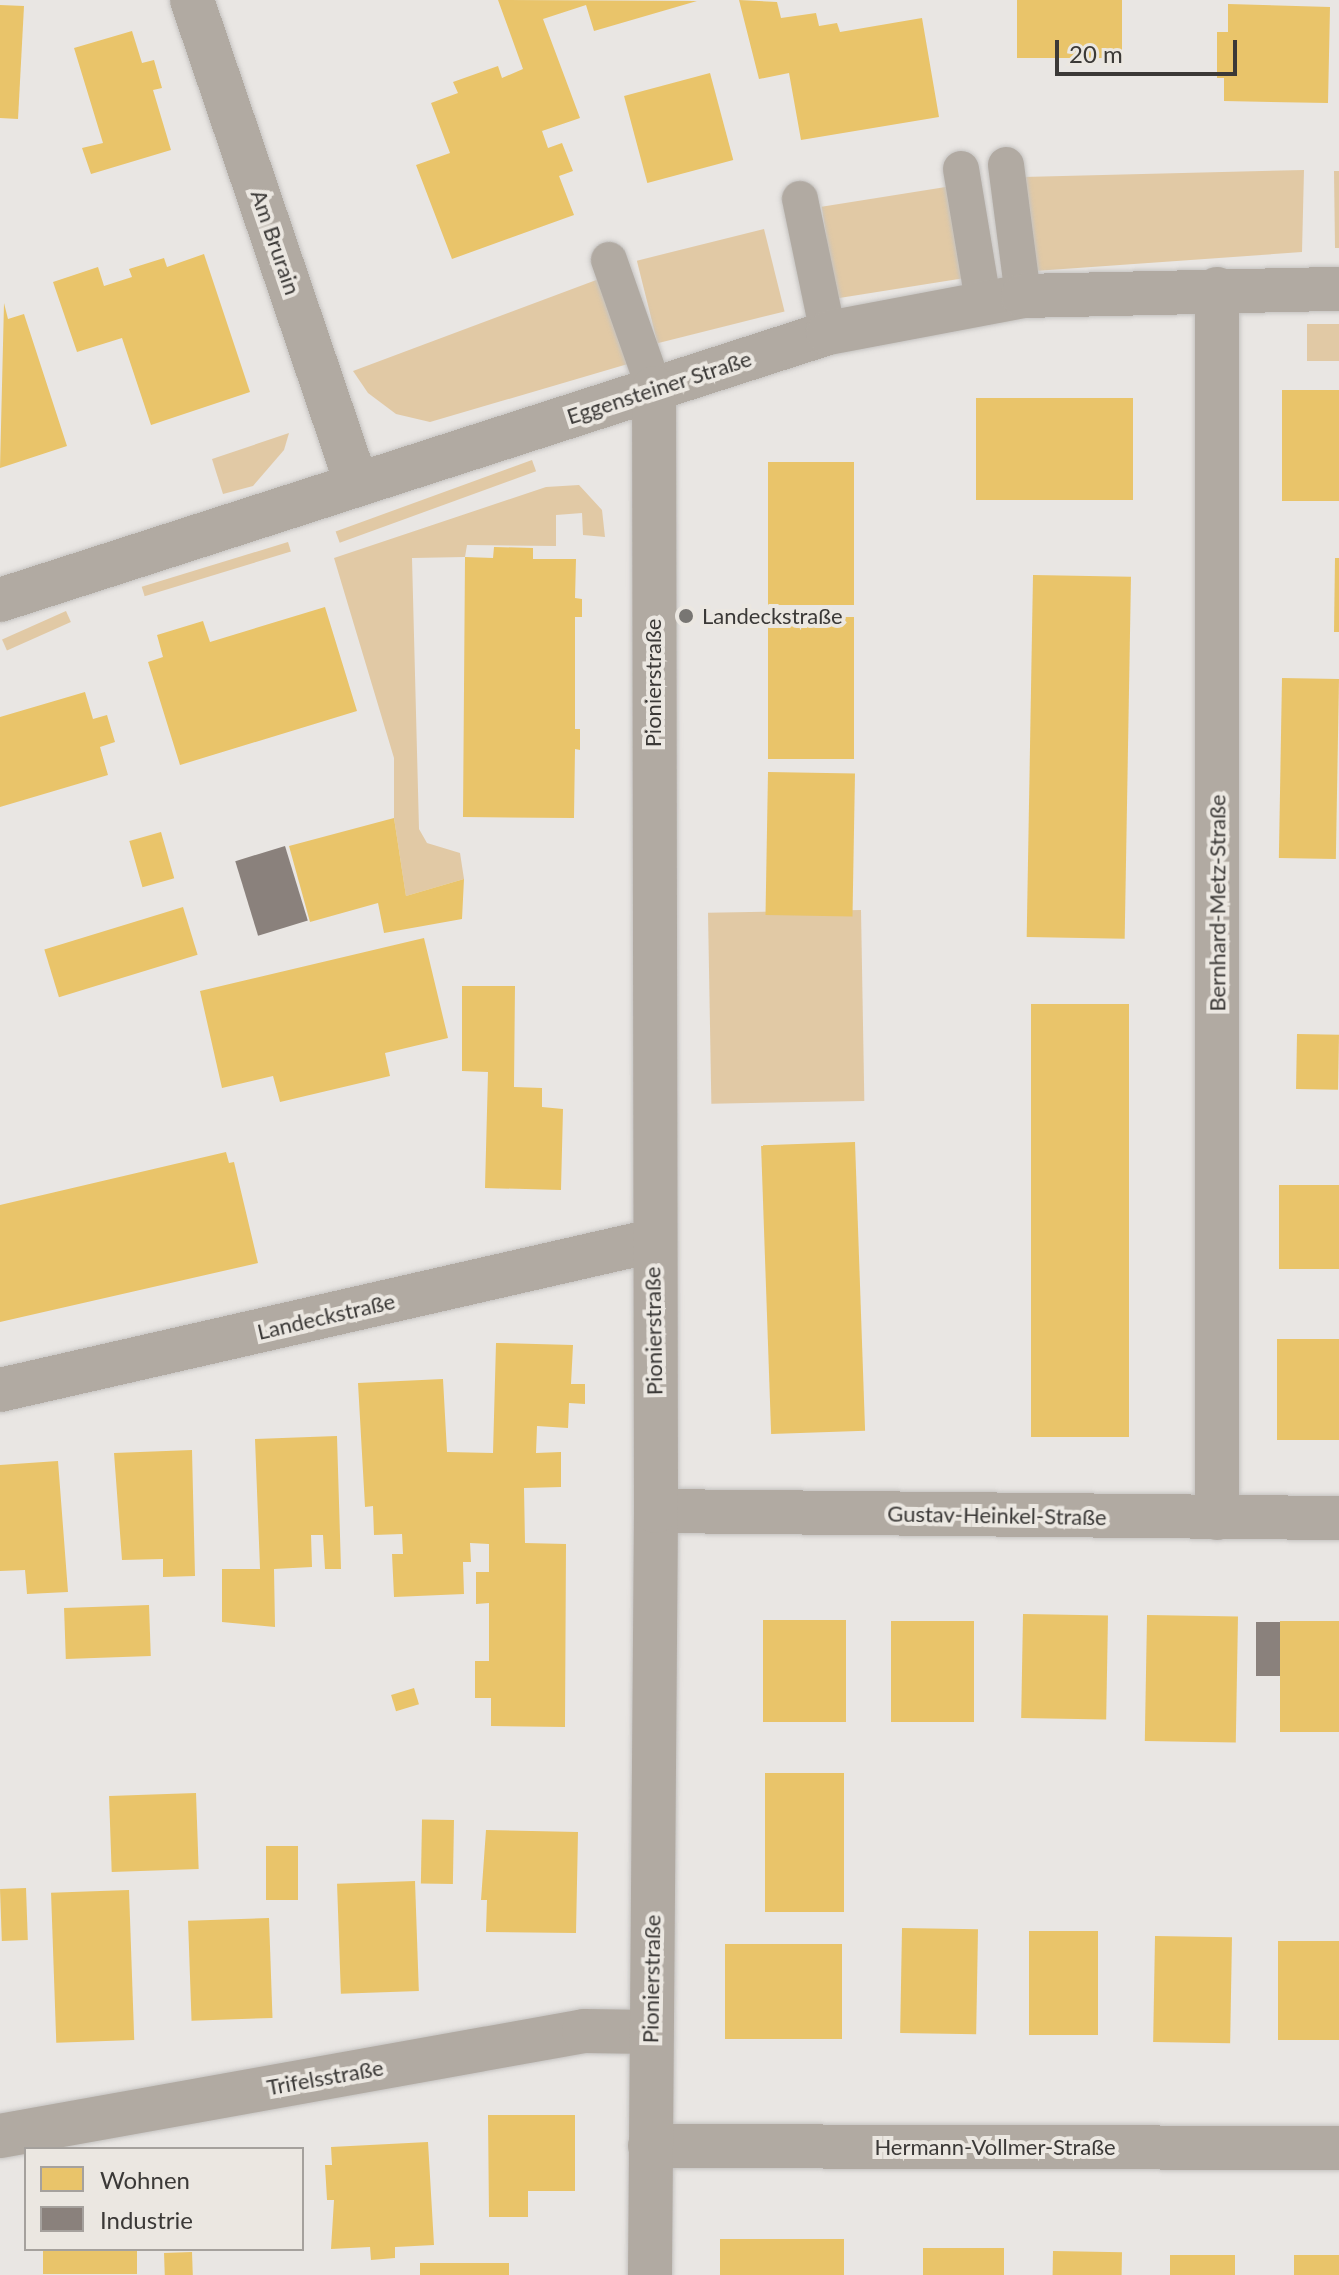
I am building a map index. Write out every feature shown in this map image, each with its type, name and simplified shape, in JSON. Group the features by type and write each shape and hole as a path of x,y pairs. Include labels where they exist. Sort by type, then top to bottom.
{"street":[{"name":"Am Brurain","path":"192,0 357,485"},
{"name":"Eggensteiner Straße","path":"0,600 828,333 1003,299 1217,289 1339,289"},
{"name":"Bernhard-Metz-Straße","path":"1217,289 1217,1518"},
{"name":"Pionierstraße","path":"650,2275 656,1511 652,1241 654,388"},
{"name":"Landeckstraße","path":"0,1390 652,1241"},
{"name":"Gustav-Heinkel-Straße","path":"656,1511 1339,1518"},
{"name":"Trifelsstraße","path":"0,2136 584,2031 651,2032"},
{"name":"Hermann-Vollmer-Straße","path":"650,2146 1339,2148"}],"lane":[{"path":"1003,299 1006,165"},
{"path":"961,169 1003,299"},
{"path":"800,199 828,333"},
{"path":"609,260 654,388"}],"shaded area":[{"path":"1304,170 1302,252 1035,271 1023,177"},
{"path":"1334,171 1339,171 1339,248 1335,248"},
{"path":"952,186 967,278 836,299 822,207"},
{"path":"764,229 785,311 657,343 637,261"},
{"path":"607,276 638,361 430,422 396,414 368,393 353,371"},
{"path":"1307,324 1339,324 1339,361 1307,361"},
{"path":"289,433 284,450 253,486 223,494 212,459"},
{"path":"532,460 536,471 340,543 336,531"},
{"path":"579,485 602,510 605,537 583,535 582,513 556,515 556,546 467,545 465,557 412,558 419,829 427,843 460,853 464,879 406,896 394,818 394,758 334,558 546,487"},
{"path":"288,542 291,552 145,596 142,587"},
{"path":"66,611 71,622 7,650 2,639"},
{"path":"861,910 864,1101 711,1104 708,913"}],"building: Wohnen":[{"path":"498,0 697,1 594,31 586,5 543,19 580,118 542,131 548,148 562,143 573,171 559,176 574,215 452,259 416,165 450,153 431,103 458,93 453,82 498,66 502,78 523,69"},
{"path":"739,0 777,2 781,18 816,13 819,26 837,23 840,32 922,18 939,117 801,140 789,73 759,79"},
{"path":"1017,0 1122,0 1122,58 1017,58"},
{"path":"1228,4 1330,7 1328,103 1224,101 1224,78 1217,78 1217,32 1228,32"},
{"path":"0,5 24,6 18,119 0,118"},
{"path":"132,31 142,63 154,60 162,88 153,90 171,150 91,174 82,148 103,143 74,48"},
{"path":"710,73 733,160 647,183 624,96"},
{"path":"204,254 250,392 151,425 122,338 77,352 53,282 98,267 104,286 132,277 129,269 164,258 167,267"},
{"path":"4,303 8,319 24,314 67,446 0,468"},
{"path":"1282,390 1339,390 1339,501 1282,501"},
{"path":"976,398 1133,398 1133,500 976,500"},
{"path":"768,462 854,462 854,605 768,605"},
{"path":"494,547 533,548 533,559 576,559 575,598 582,599 582,617 575,617 575,729 580,729 580,750 575,749 574,818 463,817 465,557 493,558"},
{"path":"1335,558 1339,558 1339,632 1334,632"},
{"path":"1033,575 1131,577 1125,939 1027,937"},
{"path":"325,607 357,711 180,765 148,662 163,657 157,635 203,621 210,642"},
{"path":"768,617 854,617 854,759 768,759"},
{"path":"1282,678 1339,679 1336,859 1279,858"},
{"path":"85,692 93,719 107,715 115,742 100,747 108,775 0,807 0,717"},
{"path":"768,772 855,774 852,916 766,915"},
{"path":"394,818 406,896 464,879 462,919 384,933 378,903 310,922 289,846"},
{"path":"161,832 174,878 143,887 129,841"},
{"path":"183,907 198,955 59,997 44,949"},
{"path":"424,938 448,1038 385,1053 390,1076 280,1102 273,1076 222,1088 200,991"},
{"path":"462,986 515,986 514,1087 542,1088 542,1107 563,1109 561,1190 485,1188 488,1072 462,1071"},
{"path":"1031,1004 1129,1004 1129,1437 1031,1437"},
{"path":"1297,1034 1339,1035 1338,1090 1296,1089"},
{"path":"855,1142 865,1431 771,1434 761,1145"},
{"path":"226,1152 229,1163 234,1162 258,1263 0,1322 0,1205"},
{"path":"1279,1185 1339,1185 1339,1269 1279,1269"},
{"path":"1277,1339 1339,1339 1339,1440 1277,1440"},
{"path":"496,1343 573,1345 571,1384 585,1384 585,1404 569,1403 568,1428 537,1426 536,1453 561,1452 561,1487 524,1488 525,1543 566,1544 565,1727 491,1726 491,1698 475,1698 475,1661 489,1661 489,1603 476,1604 476,1572 489,1572 489,1544 470,1543 471,1562 463,1562 464,1594 394,1597 392,1554 403,1554 402,1534 374,1535 373,1506 365,1507 358,1383 443,1379 447,1452 493,1453"},
{"path":"337,1436 341,1569 325,1569 323,1535 311,1535 312,1567 274,1569 275,1627 222,1622 222,1569 260,1569 255,1439"},
{"path":"192,1450 195,1576 163,1577 163,1559 122,1560 114,1453"},
{"path":"58,1461 68,1592 27,1594 25,1570 0,1571 0,1465"},
{"path":"149,1605 151,1656 66,1659 64,1608"},
{"path":"1023,1614 1108,1615 1106,1719 1021,1718"},
{"path":"1147,1615 1238,1617 1236,1743 1145,1741"},
{"path":"763,1620 846,1620 846,1722 763,1722"},
{"path":"891,1621 974,1621 974,1722 891,1722"},
{"path":"1280,1621 1339,1621 1339,1732 1280,1732"},
{"path":"414,1688 419,1704 396,1711 391,1695"},
{"path":"765,1773 844,1773 844,1912 765,1912"},
{"path":"196,1793 199,1869 112,1872 109,1796"},
{"path":"422,1819 454,1820 453,1884 421,1883"},
{"path":"486,1830 578,1832 576,1933 486,1932 487,1900 481,1900"},
{"path":"266,1846 298,1846 298,1900 266,1900"},
{"path":"415,1881 419,1991 341,1994 337,1884"},
{"path":"26,1888 28,1940 2,1941 0,1889"},
{"path":"129,1890 134,2040 56,2043 51,1893"},
{"path":"269,1918 272,2018 192,2021 188,1921"},
{"path":"902,1928 978,1929 976,2034 900,2033"},
{"path":"1029,1931 1098,1931 1098,2035 1029,2035"},
{"path":"1155,1936 1232,1937 1230,2043 1153,2042"},
{"path":"1278,1941 1339,1941 1339,2040 1278,2040"},
{"path":"725,1944 842,1944 842,2039 725,2039"},
{"path":"488,2115 575,2115 575,2191 528,2191 528,2217 489,2217"},
{"path":"428,2142 434,2245 395,2247 395,2258 371,2260 370,2247 331,2249 334,2200 327,2200 325,2165 332,2165 331,2147"},
{"path":"720,2239 844,2239 844,2275 720,2275"},
{"path":"923,2248 1004,2248 1004,2275 923,2275"},
{"path":"43,2251 137,2251 137,2274 43,2274"},
{"path":"1053,2251 1122,2252 1122,2275 1053,2275"},
{"path":"192,2252 193,2275 165,2275 164,2253"},
{"path":"1170,2255 1235,2255 1235,2275 1170,2275"},
{"path":"1294,2255 1339,2255 1339,2275 1294,2275"},
{"path":"420,2263 509,2263 509,2275 420,2275"}],"building: Industrie":[{"path":"285,846 308,921 258,936 235,861"},
{"path":"1256,1622 1280,1622 1280,1676 1256,1676"}],"place":[{"name":"Landeckstraße","path":"686,616"}]}
